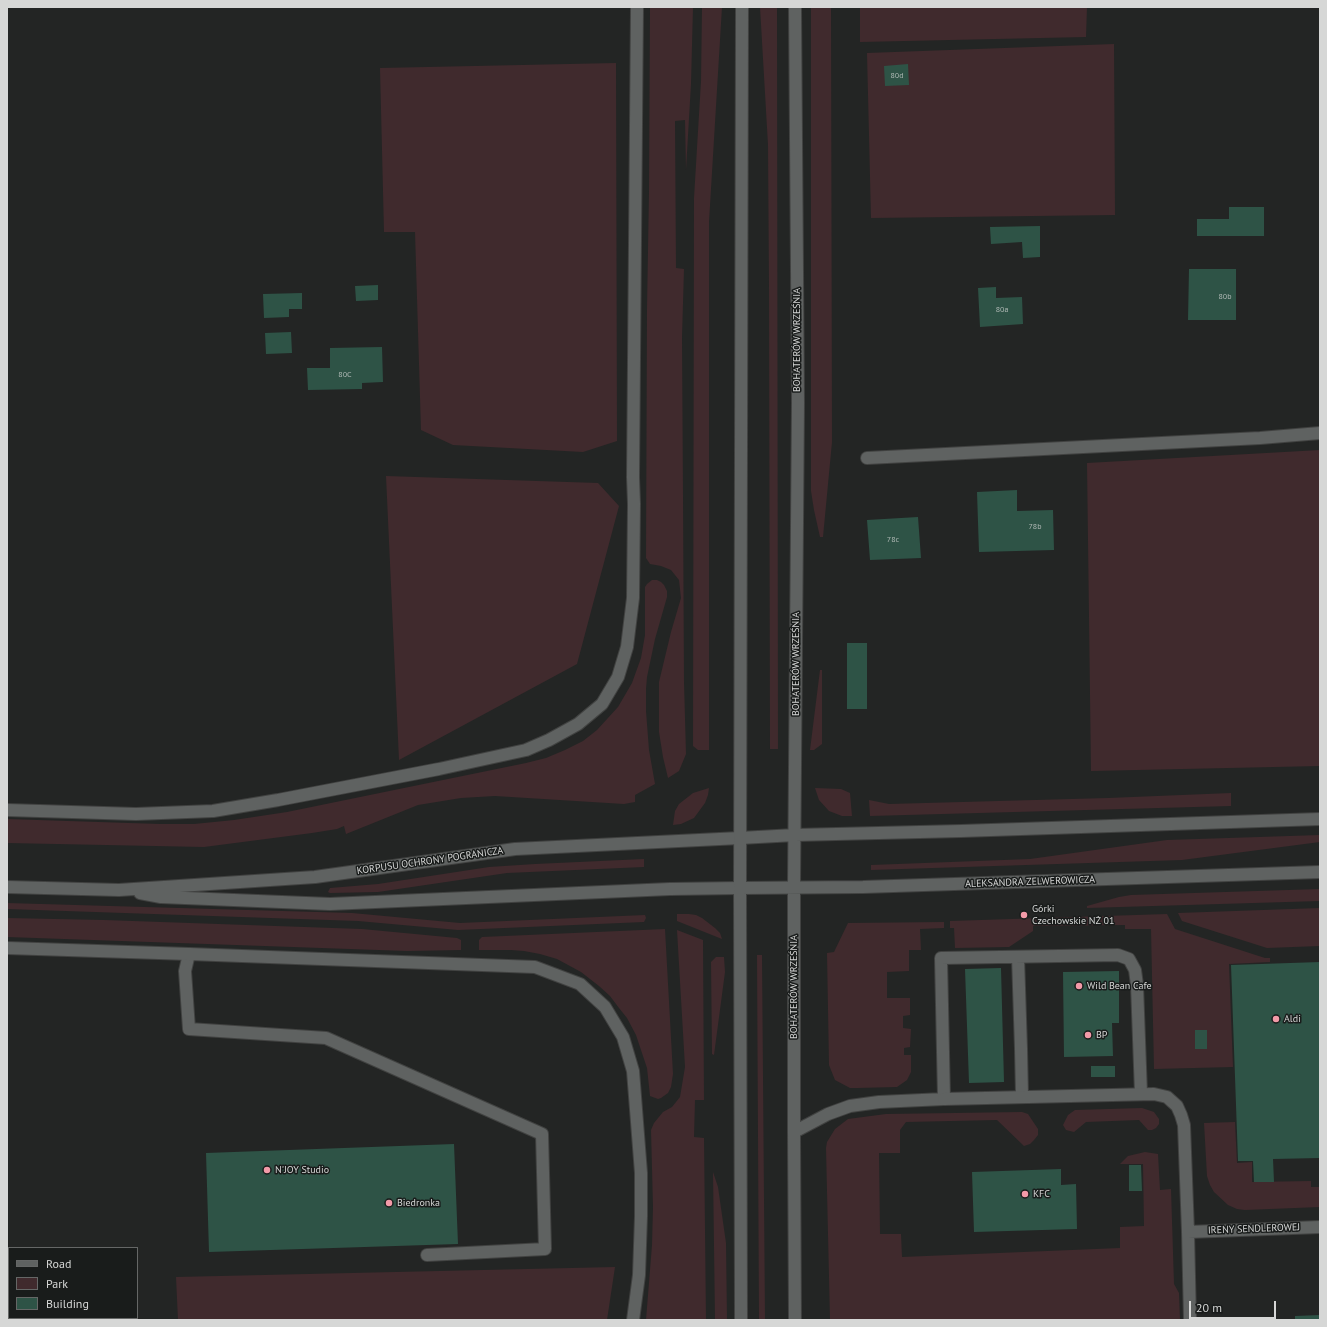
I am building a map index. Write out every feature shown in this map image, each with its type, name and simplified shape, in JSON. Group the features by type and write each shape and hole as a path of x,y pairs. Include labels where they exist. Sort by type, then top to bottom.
{"street":[{"path":"7,810 136,814 205,811 278,800 439,769 526,750 549,740 578,724 602,704 618,677 628,647 633,598 637,7"},
{"path":"741,1320 740,838 742,7"},
{"name":"BOHATERÓW WRZEŚNIA","path":"795,7 798,403 794,888 795,1320"},
{"path":"867,458 1252,439 1320,433"},
{"path":"740,838 1320,819"},
{"name":"KORPUSU OCHRONY POGRANICZA","path":"7,887 119,890 315,877 515,849 740,838"},
{"name":"ALEKSANDRA ZELWEROWICZA","path":"740,888 863,887 1320,872"},
{"name":"KORPUSU OCHRONY POGRANICZA","path":"119,890 160,897 330,904 670,889 740,888"},
{"path":"7,948 535,967 580,984 605,1007 623,1037 633,1071 641,1172 639,1275 633,1320"},
{"path":"189,954 185,971 189,1029 326,1038 542,1134 545,1249 427,1255"},
{"path":"944,1099 941,958 1118,955 1129,959 1135,970 1137,985 1140,1094"},
{"path":"1018,957 1022,1096"},
{"path":"794,1132 828,1114 850,1106 879,1102 1022,1096 1154,1094 1167,1097 1178,1106 1184,1125 1190,1320"},
{"name":"IRENY SENDLEROWEJ","path":"1188,1232 1320,1227"}],"green space":[{"path":"650,7 693,7 691,84 686,170 685,120 675,121 676,268 684,269 682,337 684,682 686,754 679,771 668,778 659,732 659,682 681,598 679,580 671,570 650,564 646,558"},
{"path":"702,7 722,7 709,222 709,750 698,750 693,746 694,198 701,81"},
{"path":"760,7 777,7 778,749 770,749 768,145"},
{"path":"811,7 831,7 832,442 823,537 820,537 811,491"},
{"path":"860,7 1087,7 1086,37 860,42"},
{"path":"1114,44 1115,215 871,218 867,53"},
{"path":"616,63 617,441 583,452 453,445 421,430 415,232 384,232 380,68"},
{"path":"1320,450 1320,766 1091,771 1087,463"},
{"path":"386,476 598,483 619,506 577,664 399,760"},
{"path":"652,580 661,582 667,591 667,597 655,639 646,689 649,750 655,784 635,795 635,802 624,804 495,796 461,798 418,805 346,834 344,826 337,829 312,833 204,847 7,843 7,819 160,824 194,824 234,820 287,812 546,758 583,741 597,730 618,707 632,683 641,658 645,635 645,587"},
{"path":"820,670 822,670 822,744 814,750 810,750"},
{"path":"709,788 705,803 694,818 681,824 673,825 675,811 679,804 693,793"},
{"path":"815,788 841,789 850,793 852,816 842,816 829,811 819,800"},
{"path":"1231,793 1231,806 870,816 869,800 889,804"},
{"path":"1320,835 1320,842 1182,860 871,870 871,865 1030,859 1167,840"},
{"path":"644,859 644,867 507,873 378,892 328,892 330,888 378,884 489,867"},
{"path":"1320,889 1320,901 1087,908 1087,906 1131,895"},
{"path":"7,903 352,913 460,923 645,915 646,918 644,922 458,930 358,921 7,909"},
{"path":"1320,908 1320,946 1267,948 1182,921 1178,913"},
{"path":"677,914 696,915 702,918 720,933 722,939 677,921"},
{"path":"1167,914 1175,929 1265,958 1270,958 1270,962 1229,964 1233,1067 1154,1069 1151,929 1125,929 1125,925 1033,926 1033,931 1009,947 955,948 954,928 950,928 950,921"},
{"path":"7,918 362,929 457,938 461,940 461,950 407,951 7,937"},
{"path":"944,922 944,928 920,929 921,950 909,950 909,971 887,972 887,998 910,998 910,1015 903,1016 903,1028 911,1029 910,1047 904,1048 904,1055 911,1055 911,1072 907,1080 897,1087 850,1088 835,1080 829,1065 827,953 834,952 848,923"},
{"path":"665,929 673,1074 671,1087 668,1093 658,1099 650,1096 647,1068 636,1035 627,1018 610,996 599,986 581,972 557,959 524,951 479,950 479,940 482,937"},
{"path":"677,930 703,940 704,1100 695,1100 694,1137 704,1138 706,1320 646,1320 652,1245 653,1207 651,1130 654,1123 663,1112 672,1107 680,1097 685,1067"},
{"path":"757,955 762,955 765,1320 759,1320"},
{"path":"716,957 724,957 725,972 714,1055 712,1054 711,962"},
{"path":"1142,1108 1154,1112 1159,1119 1159,1124 1156,1128 1148,1130 1139,1120 1086,1122 1074,1132 1066,1130 1063,1125 1068,1115 1075,1110"},
{"path":"1022,1112 1028,1114 1038,1129 1038,1135 1034,1140 1030,1144 1024,1146 997,1120 906,1122 900,1130 900,1153 879,1153 880,1234 901,1234 902,1257 1120,1248 1120,1227 1144,1226 1143,1164 1120,1164 1128,1156 1145,1152 1158,1154 1160,1190 1171,1189 1174,1284 1179,1293 1180,1320 830,1320 826,1148 827,1142 835,1129 848,1119 886,1114"},
{"path":"1235,1122 1237,1163 1252,1162 1252,1182 1311,1181 1311,1187 1320,1187 1320,1207 1237,1209 1228,1205 1214,1192 1207,1176 1204,1123"},
{"path":"713,1172 718,1187 726,1243 727,1320 715,1320"},
{"path":"615,1267 607,1320 178,1320 176,1277"}],"building":[{"path":"908,64 909,85 885,86 884,66"},
{"path":"1229,207 1264,207 1264,236 1197,236 1197,219 1229,219"},
{"path":"1040,226 1040,257 1023,258 1022,242 991,244 990,227"},
{"path":"1189,269 1236,269 1236,320 1188,320"},
{"path":"378,285 378,300 356,301 355,286"},
{"path":"996,287 996,298 1022,297 1023,324 980,327 978,288"},
{"path":"302,293 302,309 289,309 289,317 264,318 263,294"},
{"path":"291,332 292,353 266,354 265,333"},
{"path":"382,347 383,382 362,383 362,389 308,390 307,368 330,368 330,348"},
{"path":"1017,490 1017,511 1053,510 1054,550 979,552 977,492"},
{"path":"918,517 921,558 870,560 867,520"},
{"path":"847,643 867,643 867,709 847,709"},
{"name":"Aldi","path":"1320,962 1320,1158 1273,1159 1274,1182 1254,1182 1253,1161 1238,1161 1231,965"},
{"path":"1001,968 1004,1082 969,1083 965,969"},
{"name":"BP","path":"1119,971 1119,1023 1112,1023 1113,1056 1064,1057 1063,972"},
{"path":"1195,1030 1207,1030 1207,1049 1195,1049"},
{"path":"1091,1066 1115,1066 1115,1077 1091,1077"},
{"path":"454,1144 458,1244 209,1252 206,1153"},
{"path":"1129,1165 1141,1165 1142,1191 1129,1191"},
{"name":"KFC","path":"1061,1169 1061,1185 1076,1184 1077,1229 974,1232 972,1172"},
{"path":"1320,1315 1320,1320 1295,1320 1295,1316"}],"place":[{"name":"Górki Czechowskie NŻ 01","path":"1024,915"},
{"name":"Wild Bean Cafe","path":"1079,986"},
{"name":"Aldi","path":"1276,1019"},
{"name":"BP","path":"1088,1035"},
{"name":"N'JOY Studio","path":"267,1170"},
{"name":"KFC","path":"1025,1194"},
{"name":"Biedronka","path":"389,1203"}]}
